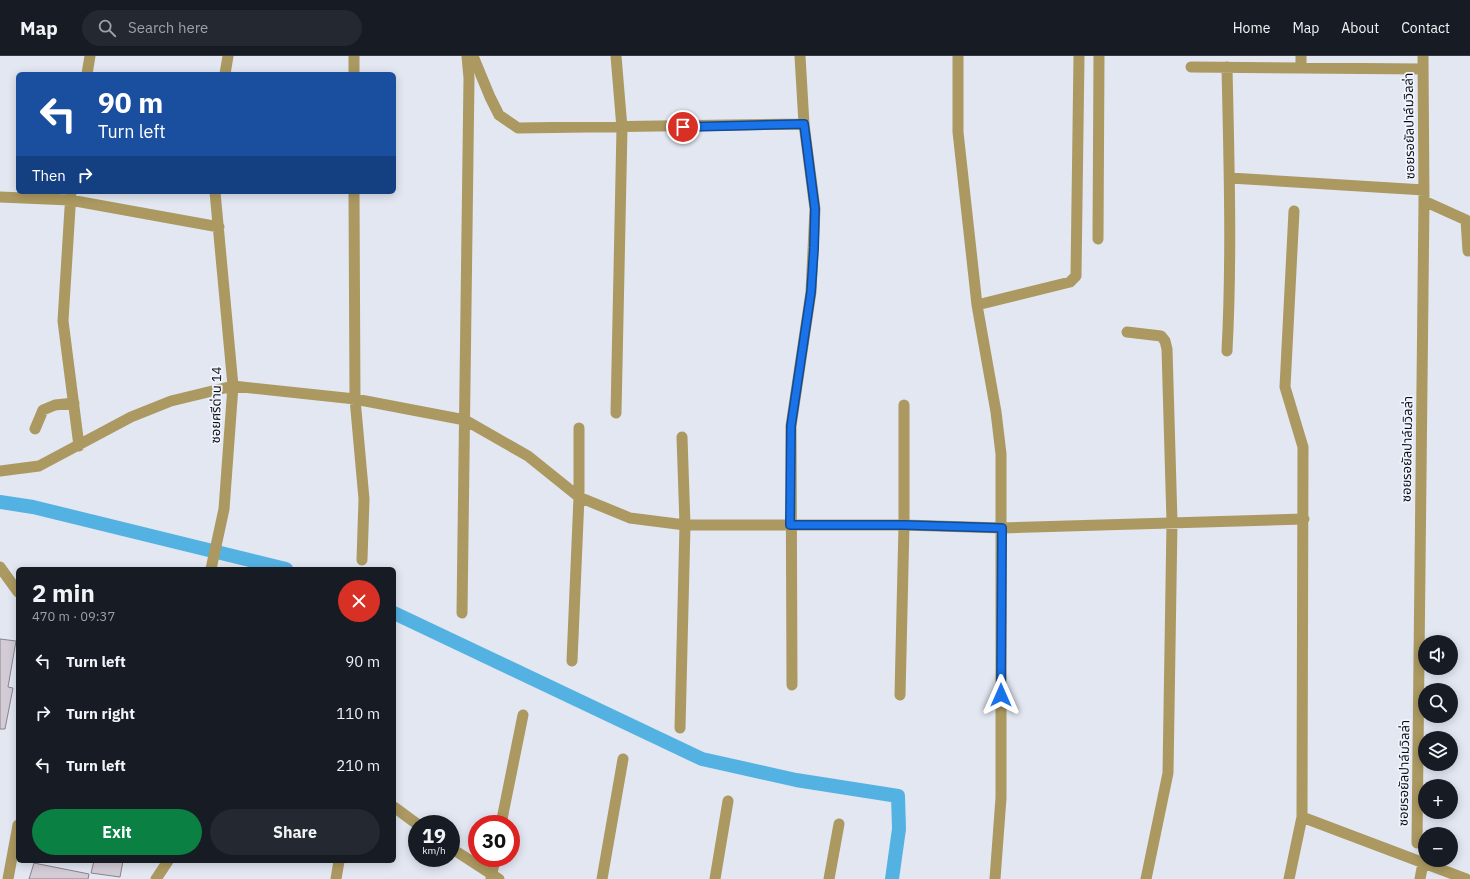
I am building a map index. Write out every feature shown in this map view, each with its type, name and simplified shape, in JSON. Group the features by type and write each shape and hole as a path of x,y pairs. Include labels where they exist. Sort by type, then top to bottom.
{"street":[{"path":"87,72 90,56"},
{"path":"225,72 228,56"},
{"path":"354,56 354,72"},
{"path":"462,613 469,78 467,56"},
{"path":"473,56 499,115 518,128 622,128 804,124"},
{"path":"616,56 622,128 616,413"},
{"path":"792,685 790,525 791,426 811,292 815,209 804,124 800,56"},
{"path":"958,56 958,132 977,305 1000,434 1002,528 1001,798 995,879"},
{"path":"977,305 1070,282 1076,276 1079,56"},
{"path":"1098,239 1099,56"},
{"path":"1301,56 1301,68"},
{"name":"ซอยรอยัลปาล์มวิลล่า","path":"1417,843 1424,195 1423,56"},
{"path":"1191,67 1423,69"},
{"path":"1227,67 1230,178 1229,307 1227,351"},
{"path":"1230,178 1424,195 1466,220 1468,252"},
{"name":"ซอยศรีด่าน 14","path":"212,566 224,509 233,386 215,194"},
{"path":"354,194 354,399 364,499 362,560"},
{"path":"71,196 63,321 79,446"},
{"path":"0,197 71,196 219,227"},
{"path":"1289,879 1302,817 1303,447 1285,387 1294,211"},
{"path":"1127,332 1161,336 1165,341 1167,349 1172,522 1168,773 1146,879"},
{"path":"0,471 39,466 131,417 171,401 233,386 354,399 465,420 528,456 579,497 630,518 685,525 904,525 1002,528 1304,519"},
{"path":"35,429 43,410 55,405 74,403"},
{"path":"900,695 904,525 904,406"},
{"path":"572,661 579,497 579,428"},
{"path":"680,728 685,525 682,436"},
{"path":"0,567 16,589"},
{"path":"503,815 523,715"},
{"path":"602,879 622,759"},
{"path":"715,879 728,801"},
{"path":"396,808 408,817"},
{"path":"1302,817 1418,861"},
{"path":"829,879 839,824"},
{"path":"8,879 16,836"},
{"path":"460,854 494,878"},
{"path":"156,879 167,863"},
{"path":"336,879 339,863"},
{"path":"494,878 495,867"},
{"path":"1420,879 1422,867"},
{"path":"1434,867 1466,879"}],"building":[{"path":"0,639 16,641 8,687 13,688 5,729 0,729"},
{"path":"34,863 89,874 88,879 29,879"},
{"path":"94,863 123,863 120,877 91,873"}],"waterway":[{"path":"0,502 33,507 278,567"},
{"path":"396,614 702,759 796,780 898,796 899,829 892,879"}],"route":[{"path":"683,127 804,124 815,209 814,248 811,292 791,426 790,525 904,525 1002,528 1001,695"}]}
